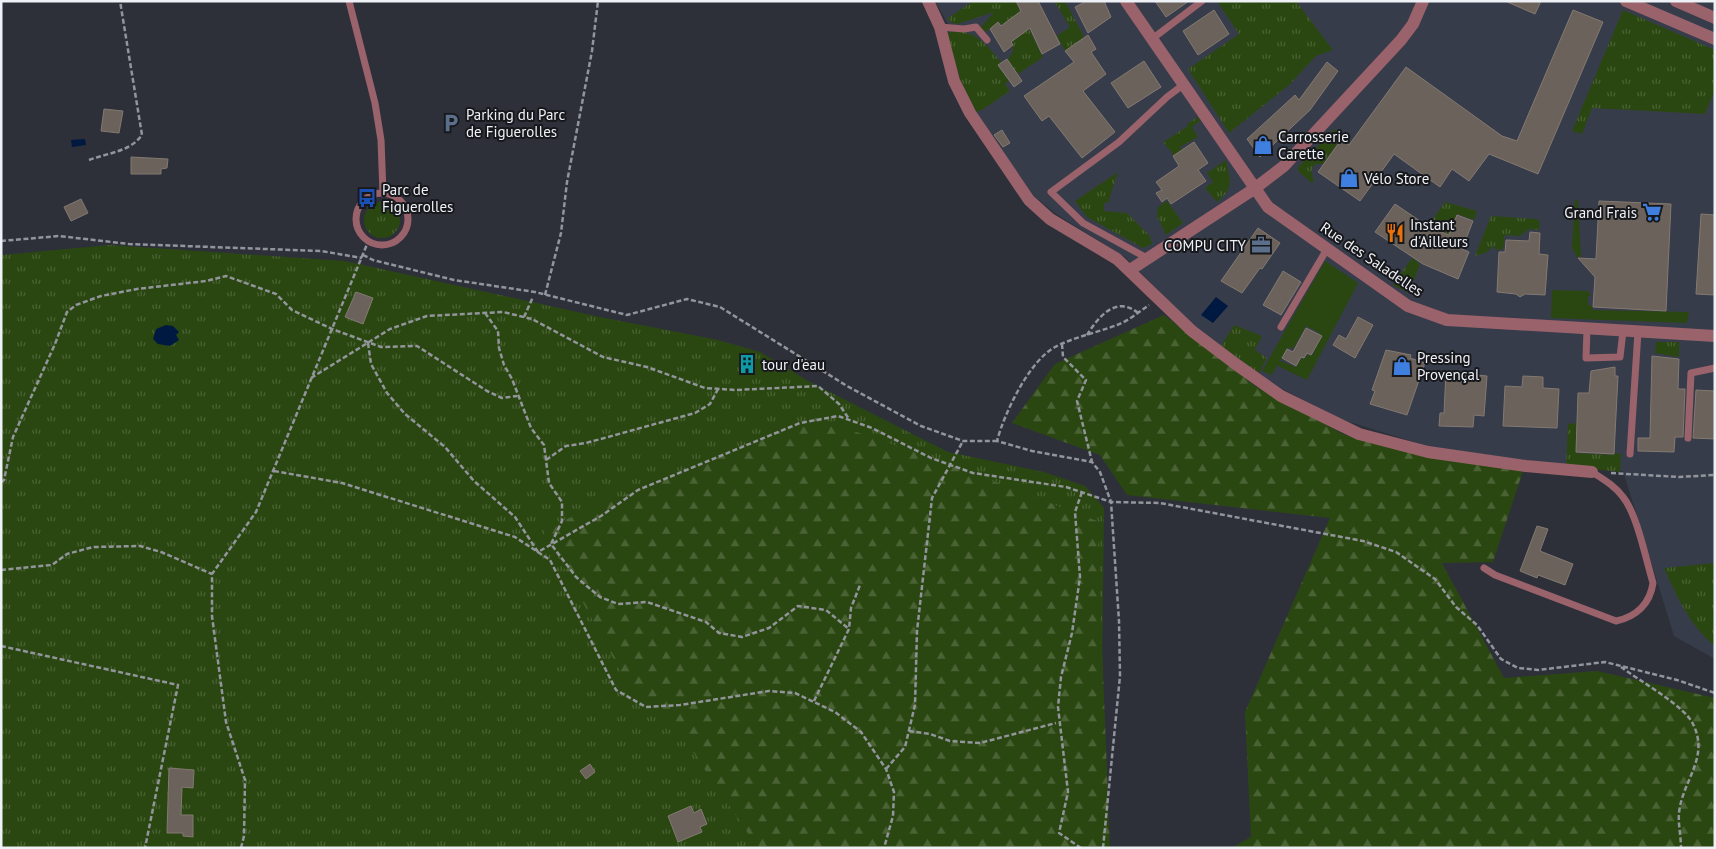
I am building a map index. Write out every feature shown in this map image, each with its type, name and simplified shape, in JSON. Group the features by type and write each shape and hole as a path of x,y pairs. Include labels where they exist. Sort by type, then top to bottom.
{"street":[{"path":"928,1 940,27 954,81 970,113 1029,200 1050,219 1117,259 1192,331 1281,396 1359,434 1428,452 1526,466 1592,472"},
{"name":"Rue des Saladelles","path":"1126,1 1268,207 1408,306 1447,320 1715,336"},
{"path":"1130,270 1254,189 1300,150 1394,47 1413,24 1424,1"},
{"path":"1626,1 1715,39"},
{"path":"1676,1 1715,18"}],"lane":[{"path":"349,1 375,103 381,140 383,193"},
{"path":"1152,39 1202,1"},
{"path":"940,27 964,29 976,27 987,40"},
{"path":"1147,258 1083,223 1052,192 1120,142 1167,96 1183,85"},
{"path":"383,193 399,199 405,206 408,223 400,238 385,245 368,242 358,228 357,212 367,198 383,193"},
{"path":"1281,327 1327,249"},
{"path":"1587,329 1586,358 1620,357 1624,331"},
{"path":"1630,454 1638,332"},
{"path":"1688,438 1691,373 1715,368"},
{"path":"1484,568 1495,575 1616,621 1629,619 1637,614 1652,592 1653,582 1632,516 1624,498 1614,487 1592,472"}],"path":[{"path":"89,160 126,149 136,143 142,135 120,1"},
{"path":"545,295 561,233 567,182 592,51 598,1"},
{"path":"1,241 60,236 128,244 321,251 362,257 454,280 545,295 627,315 687,299 720,308 847,386 921,426 963,441 996,441 1032,451 1092,462"},
{"path":"241,848 244,836 245,780 226,722 212,616 212,574 256,512 368,242"},
{"path":"1,482 4,480 13,437 55,344 67,312 76,305 101,296 136,289 206,281 226,276 276,294 292,310 332,329 381,347 417,346 487,391 502,398 517,396"},
{"path":"524,318 533,297"},
{"path":"996,441 1003,417 1034,367 1052,348 1116,326 1158,299"},
{"path":"1087,335 1100,315 1110,309 1124,305 1138,313"},
{"path":"311,378 390,329 427,316 504,312 524,318 603,357 647,367 705,388 762,390 818,386 839,404 849,420"},
{"path":"485,313 498,332 499,348 504,365 512,379 531,428 544,445 549,483 562,502 562,521 551,544"},
{"path":"368,342 371,364 387,393 405,414 445,447 474,481 515,517 538,552"},
{"path":"1062,344 1063,357 1086,380 1077,401 1092,462 1100,472 1111,502 1119,621 1120,676 1103,848"},
{"path":"546,460 566,446 586,443 695,413 710,404 718,389"},
{"path":"538,552 601,516 645,487 800,423 838,416 872,428 931,458 973,473 1066,488 1111,502 1160,503 1363,541 1396,552 1435,579 1456,607 1478,625 1501,659 1518,668 1538,670 1606,662 1678,680 1715,693"},
{"path":"886,769 905,748 915,706 917,631 932,498 963,441"},
{"path":"274,471 342,483 515,537 550,560 616,690 646,707 680,705 769,691 795,692 835,712 861,732 886,769 894,792 893,816 884,848"},
{"path":"1592,472 1679,477 1715,475"},
{"path":"1081,848 1059,833 1068,792 1058,707 1061,676 1072,633 1080,577 1075,512 1082,492"},
{"path":"551,544 576,577 600,597 618,604 647,602 706,622 719,633 742,637 769,628 798,606 826,610 849,629"},
{"path":"1,570 52,565 67,554 93,548 140,546 161,552 212,574"},
{"path":"814,702 849,629 850,608 860,585"},
{"path":"1,646 178,685 144,848"},
{"path":"1620,666 1656,689 1693,724 1700,752 1679,813 1680,848"},
{"path":"909,730 930,734 950,741 980,743 998,740 1056,723"}],"shaded area":[{"path":"935,1 1715,1 1715,659 1674,636 1623,471 1590,469 1430,447 1340,419 1273,384 1196,328 1125,257 1056,214 1033,195 969,103 947,36 948,24"}],"green space":[{"path":"973,1 1015,1 1043,57 1018,74 1008,60 1013,51 1012,42 1020,36 1014,27 1002,26 999,22 985,32 981,27 994,12 957,24 950,22 948,18"},
{"path":"1054,1 1065,1 1084,37 1065,51 1057,36 1070,27"},
{"path":"1217,1 1296,1 1333,50 1316,56 1288,86 1229,133 1188,69 1239,34"},
{"path":"1623,10 1715,50 1715,90 1705,114 1592,108 1582,134 1572,131"},
{"path":"958,31 978,38 987,46 1001,62 998,66 1009,81 1005,84 1010,91 976,112 960,79 947,33"},
{"path":"1198,117 1200,121 1192,127 1198,137 1180,147 1182,150 1174,155 1163,142 1188,126 1187,124"},
{"path":"1334,129 1342,137 1323,164 1315,164 1313,166 1312,176 1314,180 1312,183 1298,171 1298,167"},
{"path":"1226,160 1230,179 1229,188 1217,202 1205,188 1213,182 1207,173"},
{"path":"1118,172 1108,203 1104,203 1104,211 1127,213 1150,236 1152,244 1143,248 1087,217 1075,201"},
{"path":"1575,200 1578,200 1581,257 1577,257 1572,248"},
{"path":"1167,201 1183,223 1166,235 1157,216 1158,207"},
{"path":"382,202 394,208 400,220 394,232 382,238 370,232 364,220 370,208"},
{"path":"1445,202 1477,211 1474,220 1457,214 1449,234 1434,229 1431,236 1416,243"},
{"path":"1491,216 1536,219 1540,222 1539,230 1529,229 1520,236 1505,235 1503,249 1496,250 1493,246 1487,252 1475,256"},
{"path":"110,245 345,261 600,317 718,340 760,352 810,382 948,452 1044,472 1085,486 1104,508 1100,848 1,848 1,255"},
{"path":"1412,258 1420,264 1409,293 1393,285"},
{"path":"1325,261 1358,283 1307,380 1278,366 1278,364 1272,375 1262,371","holes":["1306,326 1320,333 1311,347 1315,350 1312,356 1308,354 1304,359 1302,358 1296,367 1280,361 1288,347 1293,349"]},
{"path":"1552,290 1588,291 1591,296 1588,296 1588,305 1592,306 1593,310 1689,312 1687,323 1551,318"},
{"path":"1164,315 1255,386 1345,435 1428,456 1523,471 1493,562 1442,563 1504,678 1597,671 1715,698 1715,848 1231,848 1251,837 1245,712 1330,518 1127,495 1100,455 1012,423 1055,364"},
{"path":"1234,325 1262,336 1255,350 1267,358 1259,373 1221,346"},
{"path":"1656,342 1679,342 1679,357 1655,353"},
{"path":"813,417 946,463 1097,521 1110,848 758,848 663,708 630,689 543,529"},
{"path":"1576,423 1576,453 1621,454 1620,472 1566,466 1568,424"},
{"path":"1715,563 1715,646 1691,620 1664,568"}],"water":[{"path":"85,139 86,145 72,147 71,140"},
{"path":"1216,297 1228,306 1213,323 1201,315"},
{"path":"166,325 173,326 179,332 176,335 179,340 170,346 158,344 153,339 156,329"}],"building":[{"path":"1016,1 1038,1 1060,44 1042,54 1030,28 1011,42 1013,45 1004,52 990,29 998,22 1001,26 1021,11"},
{"path":"1087,1 1104,1 1111,17 1088,33 1075,7"},
{"path":"1155,1 1189,1 1166,17"},
{"path":"1505,1 1541,1 1535,14"},
{"path":"1214,10 1229,34 1198,55 1183,31"},
{"path":"1573,10 1603,22 1538,174 1489,154 1469,181 1452,169 1440,187 1394,154 1360,201 1318,172 1341,140 1349,145 1406,67 1502,136 1517,141"},
{"path":"1088,35 1096,49 1091,52 1106,74 1083,91 1115,132 1082,158 1049,116 1042,121 1024,96 1074,62 1065,51"},
{"path":"1007,59 1022,81 1014,87 998,65"},
{"path":"1144,61 1161,87 1128,108 1111,83"},
{"path":"1327,62 1338,71 1310,110 1260,157 1247,139 1295,95 1299,100"},
{"path":"104,109 123,111 119,133 101,131"},
{"path":"1002,130 1010,143 1003,147 994,135"},
{"path":"1194,142 1208,163 1198,170 1206,181 1171,204 1167,198 1162,202 1156,193 1162,190 1156,182 1179,166 1173,156"},
{"path":"131,157 168,159 167,168 161,169 161,174 131,174"},
{"path":"81,199 88,213 71,221 64,207"},
{"path":"1599,201 1671,204 1666,311 1593,307 1595,277 1578,258 1596,259"},
{"path":"1395,204 1420,221 1418,223 1449,235 1457,215 1473,221 1462,249 1469,252 1458,279 1423,264 1375,232"},
{"path":"1701,214 1715,215 1715,295 1696,294"},
{"path":"1258,228 1280,243 1242,293 1221,281"},
{"path":"1530,232 1540,233 1539,254 1548,255 1545,295 1525,294 1520,297 1516,294 1497,292 1499,252 1505,252 1506,240 1529,241"},
{"path":"1283,271 1301,282 1281,315 1263,305"},
{"path":"356,292 373,298 363,324 345,317"},
{"path":"1358,317 1373,325 1355,358 1333,345 1339,335 1346,339"},
{"path":"1306,328 1322,336 1311,355 1307,353 1304,358 1301,357 1296,366 1282,358 1287,349 1293,352"},
{"path":"1386,350 1411,355 1410,358 1425,363 1407,415 1370,404 1375,391 1372,390"},
{"path":"1652,356 1679,359 1678,389 1685,389 1683,437 1675,437 1674,452 1638,451 1638,438 1650,438"},
{"path":"1615,367 1615,376 1618,376 1614,454 1576,452 1578,393 1589,393 1591,371"},
{"path":"1446,372 1487,376 1484,416 1474,415 1473,427 1439,426 1440,413 1444,413"},
{"path":"1523,376 1543,377 1543,388 1559,389 1557,428 1503,426 1505,386 1522,387"},
{"path":"1696,390 1715,391 1715,439 1693,438"},
{"path":"1537,526 1548,529 1540,551 1573,564 1565,585 1538,575 1537,578 1520,571"},
{"path":"590,764 595,772 586,779 580,771"},
{"path":"169,768 194,770 193,788 182,787 181,815 193,815 193,837 183,836 183,833 167,833"},
{"path":"691,806 694,813 701,809 707,824 700,827 702,832 678,842 668,816"}],"place":[{"name":"Parking du Parc de Figuerolles","path":"451,123"},
{"name":"Carrosserie Carette","path":"1263,145"},
{"name":"Vélo Store","path":"1349,178"},
{"name":"Parc de Figuerolles","path":"367,198"},
{"name":"Grand Frais","path":"1652,212"},
{"name":"Instant d'Ailleurs","path":"1395,233"},
{"name":"COMPU CITY","path":"1261,245"},
{"name":"tour d'eau","path":"747,364"},
{"name":"Pressing Provençal","path":"1402,366"}]}
